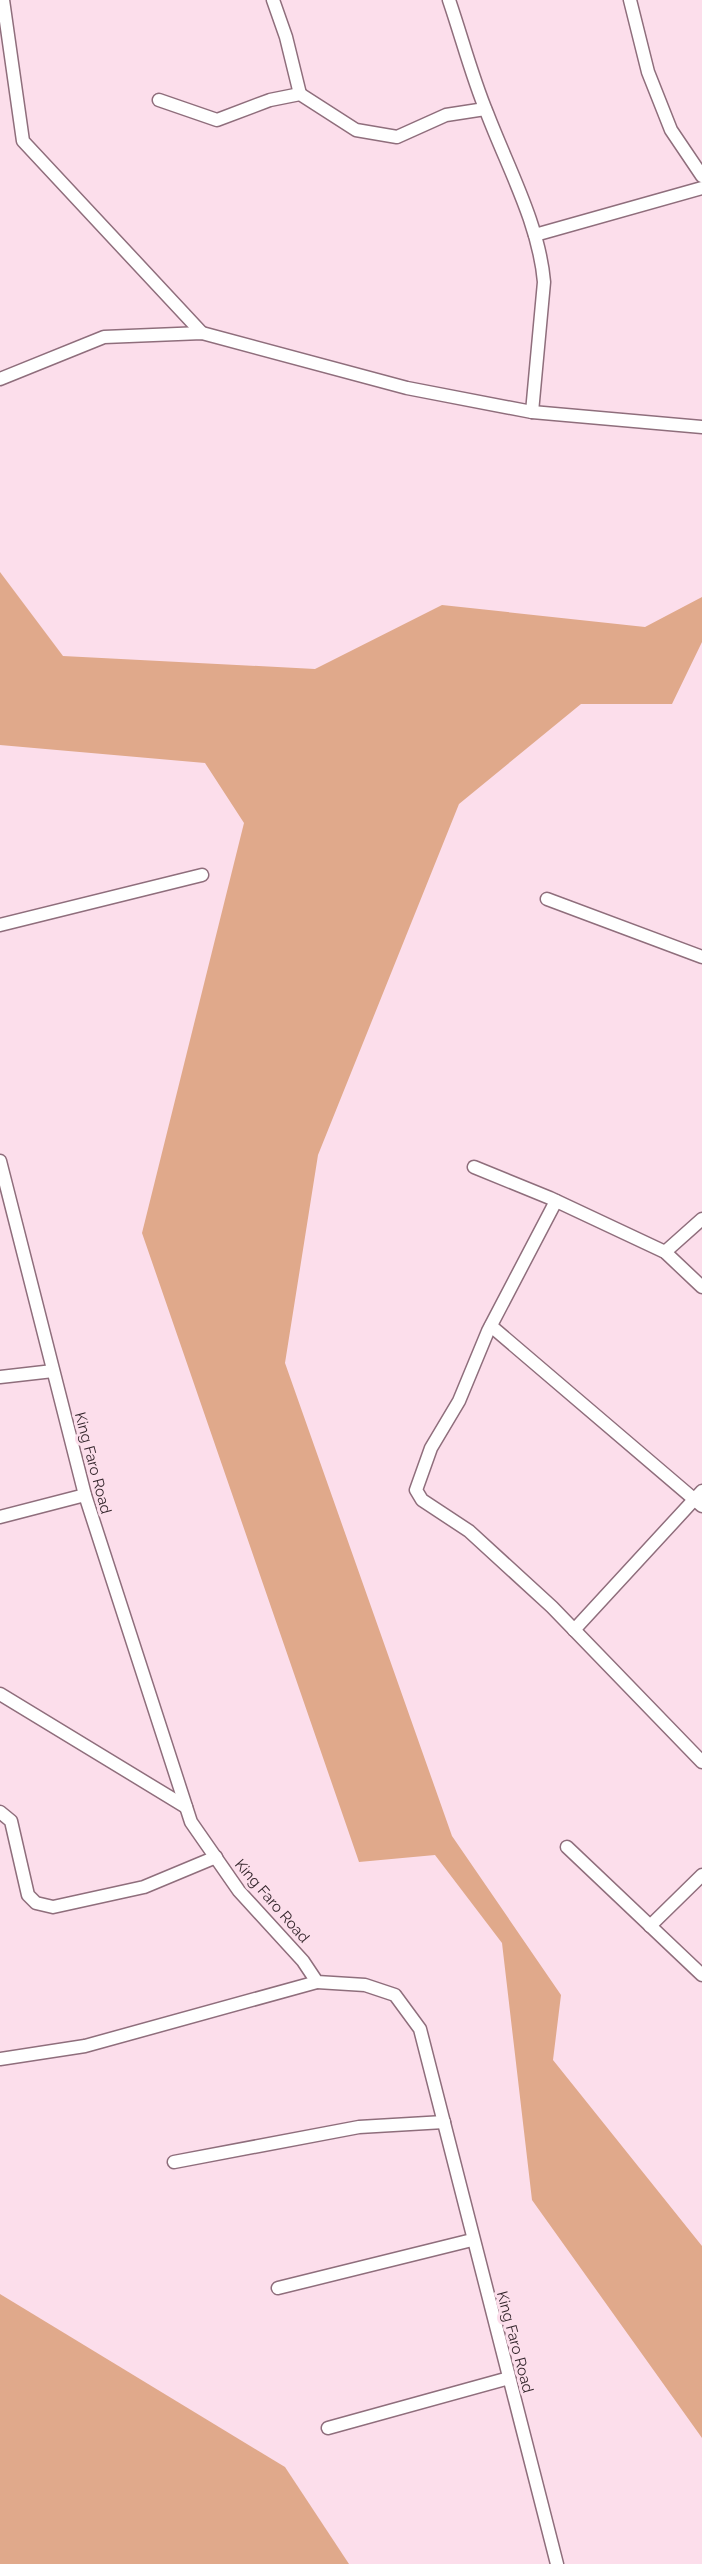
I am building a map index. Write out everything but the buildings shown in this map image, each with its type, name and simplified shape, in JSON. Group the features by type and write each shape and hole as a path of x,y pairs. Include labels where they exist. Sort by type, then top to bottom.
{"street":[{"path":"3,0 23,141 202,333"},
{"path":"273,0 286,37 300,94 356,130 397,137 446,116 485,109"},
{"path":"449,0 485,109 535,235 542,261 544,282 532,412"},
{"path":"630,0 648,72 671,130 702,176"},
{"path":"159,100 217,120 270,100 300,94"},
{"path":"535,235 702,188"},
{"path":"0,378 104,337 202,333 407,388 532,412 702,428"},
{"path":"0,925 202,874"},
{"path":"547,899 702,957"},
{"name":"King Faro Road","path":"0,1161 85,1495 191,1822 239,1891 303,1961 317,1982 364,1984 395,1995 420,2029 472,2240 557,2564"},
{"path":"474,1167 556,1201 665,1252 702,1287"},
{"path":"556,1201 491,1326 459,1401 431,1448 416,1490 422,1500 469,1531 574,1630 702,1762"},
{"path":"665,1252 702,1220"},
{"path":"491,1326 700,1499 574,1630"},
{"path":"0,1377 53,1371"},
{"path":"0,1518 85,1495"},
{"path":"0,1694 186,1807"},
{"path":"0,1812 11,1821 28,1895 36,1904 53,1907 144,1887 216,1857"},
{"path":"567,1847 702,1975"},
{"path":"650,1926 702,1875"},
{"path":"0,2059 85,2046 317,1982"},
{"path":"174,2162 359,2127 444,2122"},
{"path":"278,2288 472,2240"},
{"path":"328,2428 509,2378"}],"shaded area":[{"path":"0,572 63,656 315,669 442,605 645,627 702,597 702,642 672,704 581,704 459,804 318,1155 285,1363 452,1836 561,1995 553,2060 702,2246 702,2438 532,2200 502,1943 435,1855 359,1862 142,1233 244,823 205,763 0,745"},
{"path":"0,2294 285,2467 349,2564 0,2564"}]}
